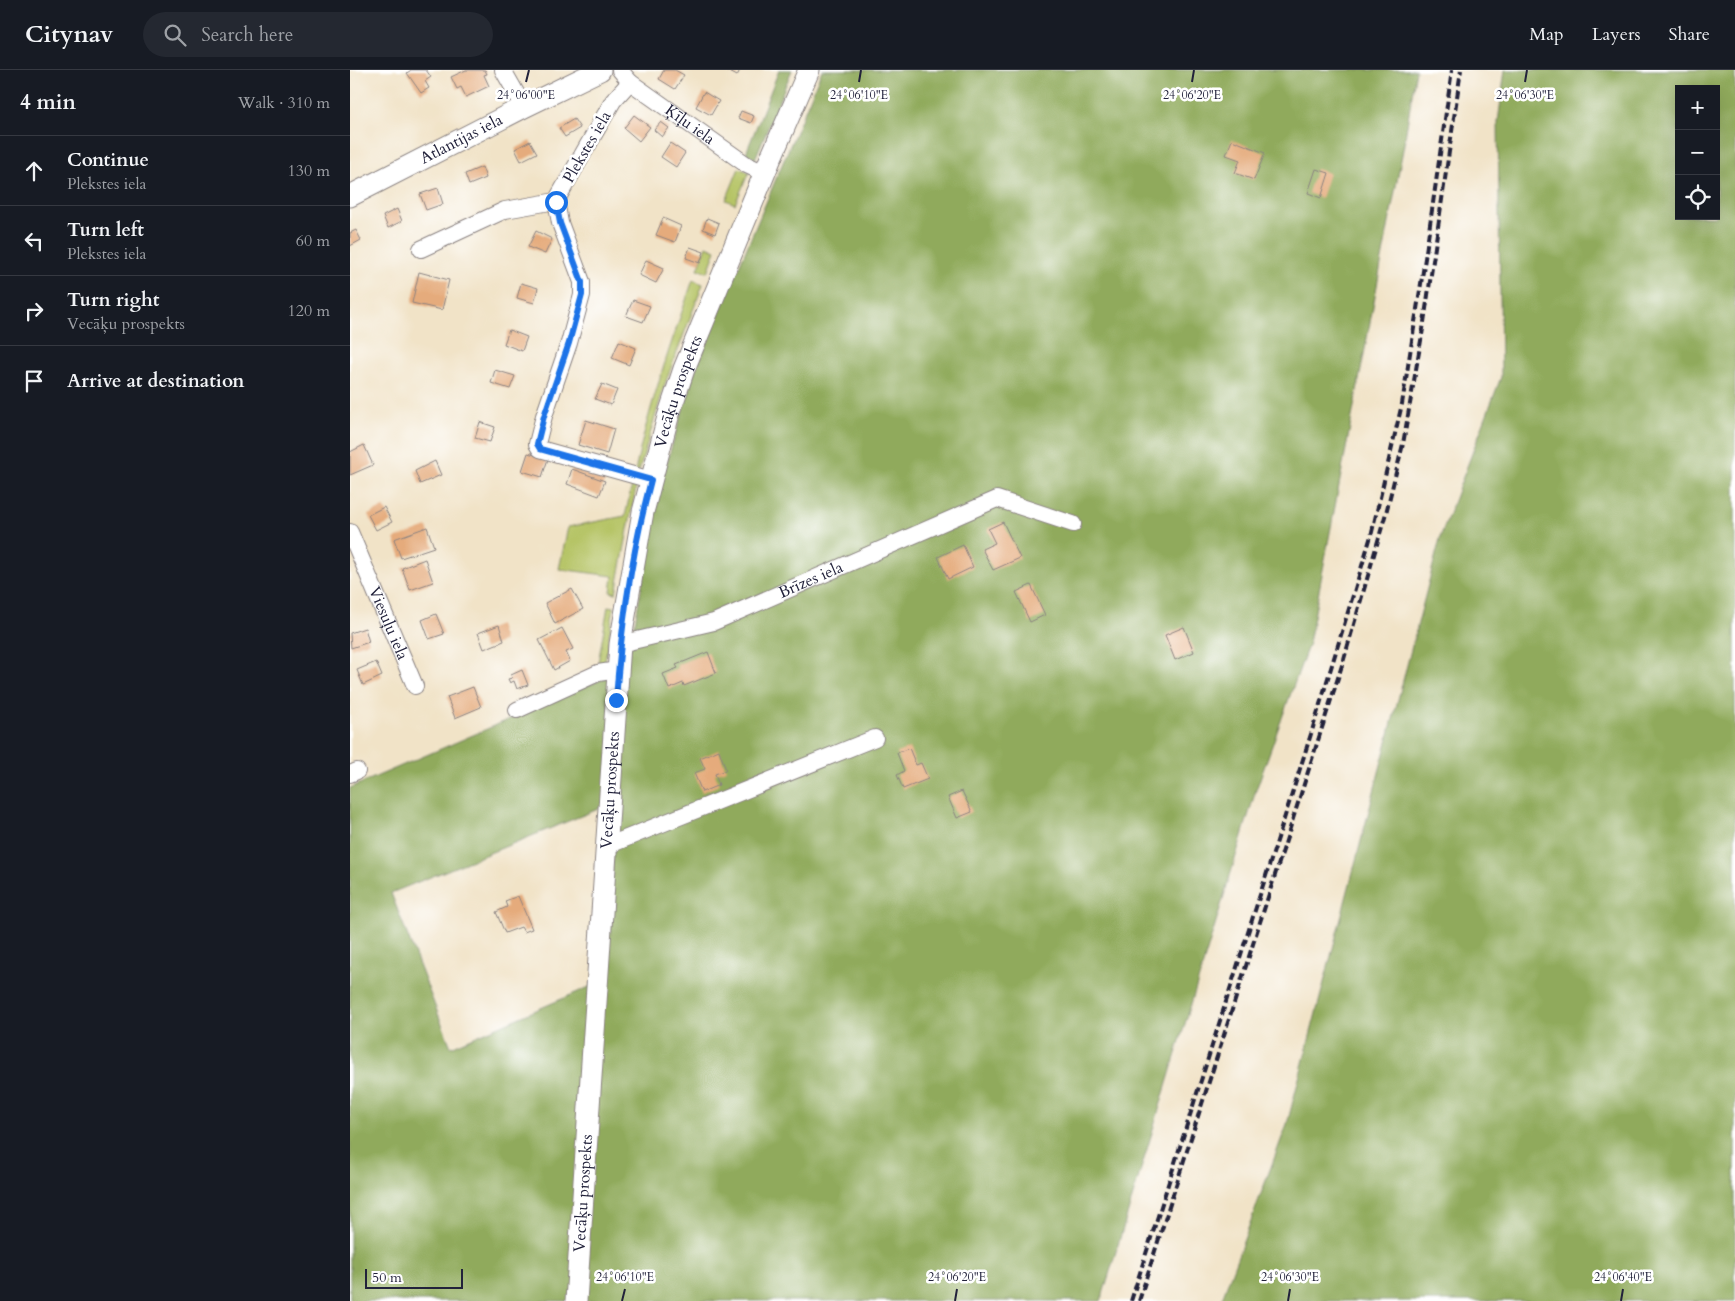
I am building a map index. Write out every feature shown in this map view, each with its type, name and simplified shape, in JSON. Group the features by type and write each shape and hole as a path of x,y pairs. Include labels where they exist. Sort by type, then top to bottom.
{"main road":[{"name":"Atlantijas iela","path":"350,196 600,70"},
{"name":"Vecāķu prospekts","path":"576,1301 620,644 642,512 668,417 684,369 764,173 809,70"}],"street":[{"path":"503,70 524,107"},
{"name":"Ķīļu iela","path":"625,76 720,147 747,165 764,173"},
{"name":"Plekstes iela","path":"625,76 556,202 560,223 582,282 582,295 537,444 540,449 651,480"},
{"path":"421,249 505,210 556,202"},
{"name":"Brīzes iela","path":"620,644 714,622 997,499 1073,524"},
{"name":"Viesuļu iela","path":"350,532 415,686"},
{"path":"517,710 598,673 618,670"},
{"path":"607,846 875,738"}],"green space":[{"path":"779,70 792,70 755,159 746,153"},
{"path":"822,70 1416,70 1404,144 1309,643 1256,790 1101,1301 350,1301 350,788 626,669 663,475 694,373","holes":["618,801 603,981 451,1047 391,893"]},
{"path":"1505,70 1735,70 1735,1301 1221,1301 1287,1124 1441,535 1501,377 1498,122"},
{"path":"739,168 749,172 735,204 726,200"},
{"path":"707,246 716,250 708,272 698,269"},
{"path":"693,280 703,284 665,384 639,471 635,471 654,399"},
{"path":"633,481 637,482 616,593 611,592 613,576 559,569 568,527 625,516"},
{"path":"608,606 614,607 605,661 598,663"}],"building":[{"path":"411,70 426,70 431,77 425,81 429,88 421,93 407,73"},
{"path":"466,70 485,70 487,74 484,75 489,86 466,97 461,87 457,89 451,77"},
{"path":"664,70 675,70 684,75 675,89 659,79"},
{"path":"726,70 740,70 737,76"},
{"path":"704,92 719,101 711,115 696,107"},
{"path":"741,111 754,116 751,123 738,118"},
{"path":"634,115 650,127 639,141 624,128"},
{"path":"574,119 580,128 565,137 559,128"},
{"path":"661,122 669,128 662,137 654,130"},
{"path":"1232,140 1265,153 1254,180 1235,173 1240,160 1226,155"},
{"path":"530,141 537,153 521,161 515,149"},
{"path":"670,143 685,153 676,167 661,157"},
{"path":"482,167 486,178 469,185 465,174"},
{"path":"1316,169 1329,173 1321,198 1308,193"},
{"path":"438,188 443,204 426,210 420,194"},
{"path":"397,209 402,221 388,228 383,216"},
{"path":"663,218 681,226 675,242 656,235"},
{"path":"707,218 719,223 715,234 703,229"},
{"path":"356,230 361,240 350,246 350,233"},
{"path":"536,231 552,239 545,254 528,247"},
{"path":"690,247 704,252 700,263 686,258"},
{"path":"646,260 664,268 656,283 639,275"},
{"path":"419,272 449,280 442,310 412,303"},
{"path":"521,283 538,288 534,303 517,298"},
{"path":"633,300 650,306 643,322 626,316"},
{"path":"509,330 527,337 522,351 504,344"},
{"path":"619,341 636,348 629,365 612,358"},
{"path":"495,370 515,376 510,389 491,383"},
{"path":"602,384 617,390 611,405 595,399"},
{"path":"586,420 614,429 607,454 578,445"},
{"path":"480,422 495,427 490,442 475,438"},
{"path":"364,445 373,465 350,475 350,452"},
{"path":"528,453 548,459 542,477 522,471"},
{"path":"435,461 441,475 420,484 415,471"},
{"path":"572,469 605,481 599,496 567,484"},
{"path":"384,507 392,522 376,530 368,515"},
{"path":"1003,522 1020,558 993,570 982,549 995,543 988,529"},
{"path":"427,527 434,547 401,558 394,539"},
{"path":"963,545 973,567 948,579 938,557"},
{"path":"425,559 433,582 410,590 402,568"},
{"path":"1031,585 1045,615 1030,622 1016,592"},
{"path":"572,589 583,609 555,624 545,603"},
{"path":"436,614 444,634 429,639 422,620"},
{"path":"499,625 504,641 484,649 478,633"},
{"path":"1184,627 1194,652 1175,660 1165,635"},
{"path":"365,628 369,642 351,648 350,633"},
{"path":"562,628 573,649 566,652 570,661 554,670 539,640"},
{"path":"708,652 716,673 684,686 683,683 669,689 663,674 678,668 676,665"},
{"path":"376,662 382,676 363,685 357,670"},
{"path":"522,670 528,685 517,689 514,681 510,683 508,679 512,678 511,675"},
{"path":"473,687 481,707 455,718 447,697"},
{"path":"909,748 916,765 921,763 928,779 903,789 897,775 904,771 897,753"},
{"path":"719,750 726,770 715,774 719,785 702,792 694,773 705,769 700,758"},
{"path":"962,791 972,812 957,818 948,797"},
{"path":"518,896 532,929 524,932 521,927 505,933 496,912 507,907 505,901"}],"railway":[{"path":"1131,1301 1311,734 1371,536 1402,404 1452,70"},
{"path":"1139,1301 1344,659 1386,513 1403,444 1423,329 1461,70"}],"route":[{"path":"556,202 560,223 582,282 582,295 537,444 540,449 651,480 642,512 627,600 620,644 616,700"}]}
